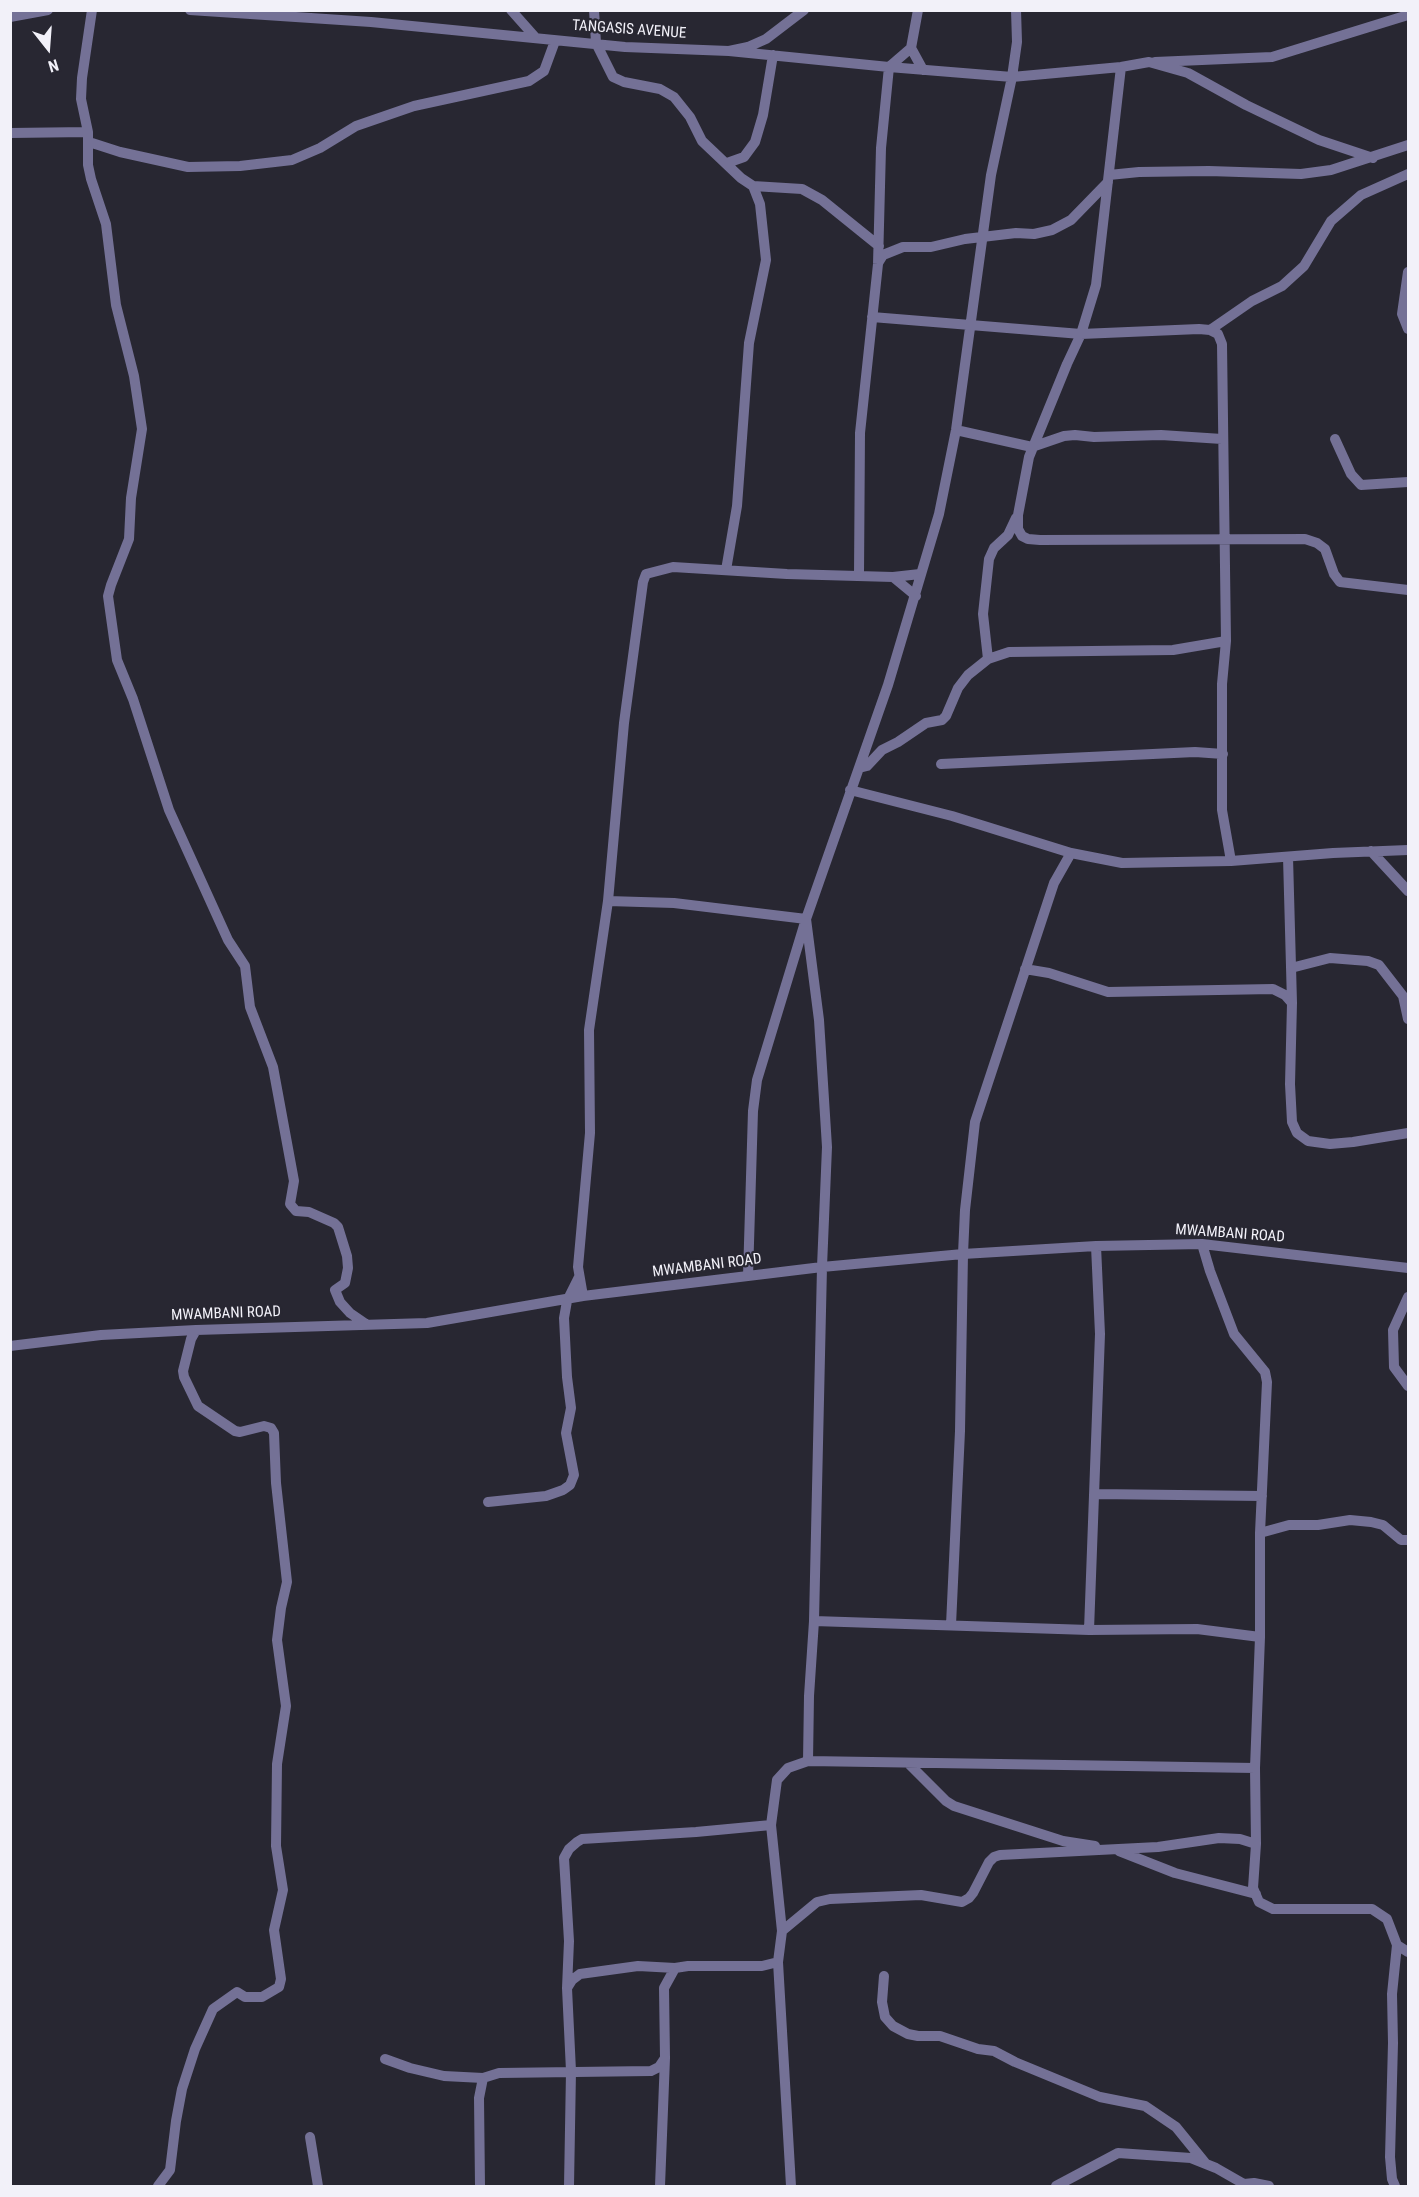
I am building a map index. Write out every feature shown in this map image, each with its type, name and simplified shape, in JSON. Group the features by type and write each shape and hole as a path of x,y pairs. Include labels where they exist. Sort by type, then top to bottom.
{"street":[{"path":"10,17 48,10"},
{"path":"92,10 85,50 81,99 89,137 88,165 106,224 116,305 134,376 142,429 131,498 129,539 108,596 117,660 133,699 169,810 228,940 245,966 250,1007 273,1067 294,1181 290,1204 296,1211 309,1212 334,1222 338,1227 347,1256 348,1268 345,1283 334,1290 345,1308 366,1324"},
{"name":"TANGASIS AVENUE","path":"190,10 371,22 625,47 729,51 748,47 766,39 804,10"},
{"path":"511,10 535,37"},
{"path":"594,10 596,43 613,77 624,82 660,89 674,97 690,117 702,141 741,178 753,186 802,189 822,200 879,246"},
{"path":"859,574 860,433 878,264 881,148 889,68 911,48 918,10"},
{"path":"748,1276 753,1111 757,1080 806,919 916,596 920,574 939,514 956,430 991,176 1012,77 1017,42 1016,10"},
{"path":"729,51 889,68 1012,77 1185,59 1272,57 1408,15"},
{"path":"10,133 89,137 120,152 188,167 240,166 292,160 320,148 356,126 414,106 529,81 544,71 555,41"},
{"path":"911,48 923,70"},
{"path":"727,163 744,157 755,142 763,115 773,55"},
{"path":"1149,62 1188,73 1246,105 1319,140 1372,158"},
{"path":"1121,67 1096,285 1081,334 1032,447 1018,515 1018,529 1022,536 1028,539 1305,539 1326,549 1334,574 1340,582 1408,590"},
{"path":"878,264 883,255 903,248 931,248 965,238 1016,233 1034,234 1052,230 1071,220 1109,178 1209,171 1301,174 1331,170 1408,145"},
{"path":"1210,330 1252,301 1282,286 1290,279 1304,266 1331,221 1361,195 1408,174"},
{"path":"726,570 736,506 749,362 748,343 766,260 760,204 753,186"},
{"path":"1408,272 1402,314 1408,329"},
{"path":"872,317 1081,334 1210,330 1218,334 1222,344 1226,640 1222,684 1222,810 1231,861"},
{"path":"956,430 1032,447 1064,436 1075,435 1094,437 1161,435 1222,439"},
{"path":"1335,439 1351,474 1361,485 1408,482"},
{"path":"988,658 983,614 988,559 994,548 1008,535 1018,515"},
{"path":"583,1296 578,1267 590,1132 590,1030 608,900 624,723 646,574 673,567 787,574 859,574 893,577 920,574"},
{"path":"893,577 916,596"},
{"path":"859,768 867,766 882,750 926,723 942,720 958,688 968,675 988,658 1009,652 1173,650 1226,640"},
{"path":"941,764 1195,752 1223,754"},
{"path":"850,790 952,816 1071,853 1122,863 1231,861 1408,850"},
{"path":"1371,851 1408,891"},
{"path":"951,1625 960,1431 965,1210 975,1122 1054,883 1071,853"},
{"path":"1288,857 1292,1122 1297,1133 1308,1141 1330,1144 1408,1133"},
{"path":"608,900 674,903 806,919"},
{"path":"806,919 819,1020 827,1147 808,1761"},
{"path":"1291,968 1330,958 1368,961 1379,965 1406,991 1408,1019"},
{"path":"1025,969 1049,973 1108,993 1273,989 1285,995 1292,1003"},
{"path":"1202,1244 1234,1334 1265,1372 1267,1397 1260,1533 1260,1637 1255,1768 1256,1844 1253,1888 1259,1902 1273,1909 1372,1909 1387,1919 1397,1945 1392,1994 1390,2157 1395,2187"},
{"name":"MWAMBANI ROAD","path":"10,1346 101,1335 428,1323 567,1301 583,1296 822,1267 963,1254 1096,1246 1202,1244 1408,1268"},
{"path":"1089,1630 1096,1494 1100,1334 1096,1246"},
{"path":"488,1502 546,1496 570,1485 574,1475 566,1433 572,1407 567,1377 564,1318 567,1301 579,1277"},
{"path":"1408,1297 1393,1330 1394,1367 1408,1386"},
{"path":"158,2187 170,2170 182,2089 195,2049 213,2009 237,1992 245,1997 262,1997 279,1987 281,1979 274,1930 283,1890 276,1846 277,1764 286,1706 278,1640 280,1608 287,1582 276,1483 274,1433 271,1428 264,1426 240,1432 235,1431 198,1406 183,1371 191,1339 196,1330"},
{"path":"1096,1494 1262,1496"},
{"path":"1260,1533 1289,1525 1318,1525 1350,1520 1383,1525 1401,1540 1408,1540"},
{"path":"814,1621 1089,1630 1197,1629 1260,1637"},
{"path":"791,2187 778,1962 782,1931 771,1825 777,1780 788,1768 808,1761 1255,1768"},
{"path":"909,1764 946,1801 954,1806 1064,1841 1115,1849 1175,1873 1256,1894"},
{"path":"569,2187 571,2072 567,1988 569,1941 564,1858 568,1849 582,1839 771,1825"},
{"path":"782,1931 818,1902 830,1899 921,1895 962,1902 973,1893 994,1857 1158,1846 1219,1838 1240,1839 1256,1844"},
{"path":"1397,1945 1408,1952"},
{"path":"567,1988 580,1974 638,1966 675,1968 762,1966 778,1962"},
{"path":"660,2187 665,2058 664,1988 675,1968"},
{"path":"884,1976 882,2002 885,2017 893,2026 908,2034 940,2036 978,2049 994,2051 1100,2097 1145,2106 1176,2127 1206,2164"},
{"path":"385,2059 444,2076 483,2078 499,2073 651,2071 659,2067 665,2058"},
{"path":"480,2187 478,2098 483,2078"},
{"path":"310,2137 318,2187"},
{"path":"1056,2187 1118,2153 1191,2158 1244,2184 1254,2183 1269,2187"}]}
